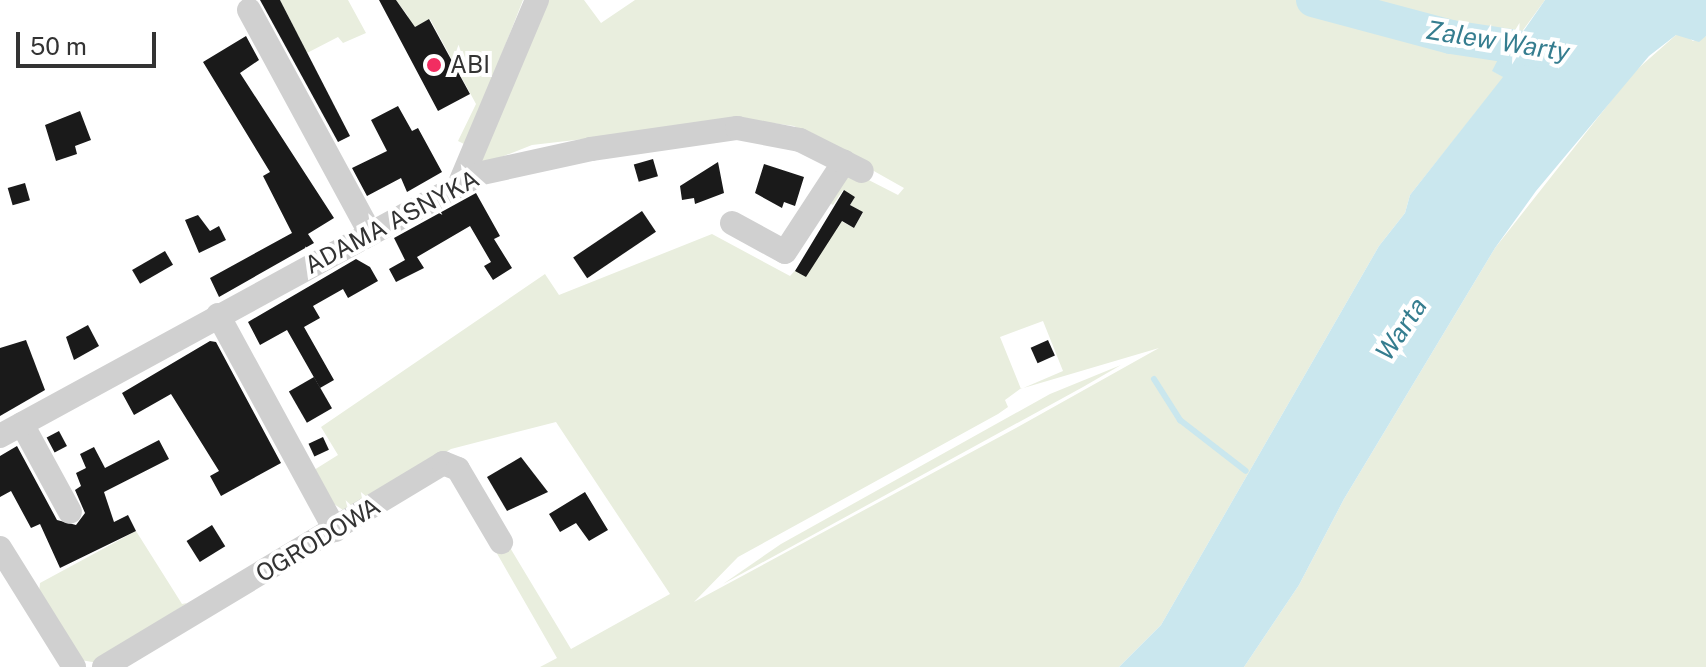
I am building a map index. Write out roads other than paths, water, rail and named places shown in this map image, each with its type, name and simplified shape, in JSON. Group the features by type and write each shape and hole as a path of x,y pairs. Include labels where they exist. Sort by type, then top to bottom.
{"street":[{"path":"460,183 537,0"},
{"path":"249,10 369,231"},
{"name":"ADAMA ASNYKA","path":"0,436 460,183 563,155 737,128 800,140 853,166 785,252 732,223"},
{"path":"218,315 335,530"},
{"path":"22,424 70,512"},
{"name":"OGRODOWA","path":"104,667 450,462 501,542"},
{"path":"0,548 74,667"}],"water":[{"name":"Warta","path":"1545,0 1706,0 1706,36 1699,42 1676,35 1649,56 1536,191 1495,248 1344,499 1299,585 1244,667 1119,667 1161,625 1379,246 1405,213 1410,195 1503,77 1492,71 1509,38 1522,33"}],"waterway":[{"name":"Zalew Warty","path":"1313,0 1451,37 1550,52"},
{"path":"1154,379 1180,420 1246,471"}],"place":[{"name":"ABI","path":"434,65"}]}
